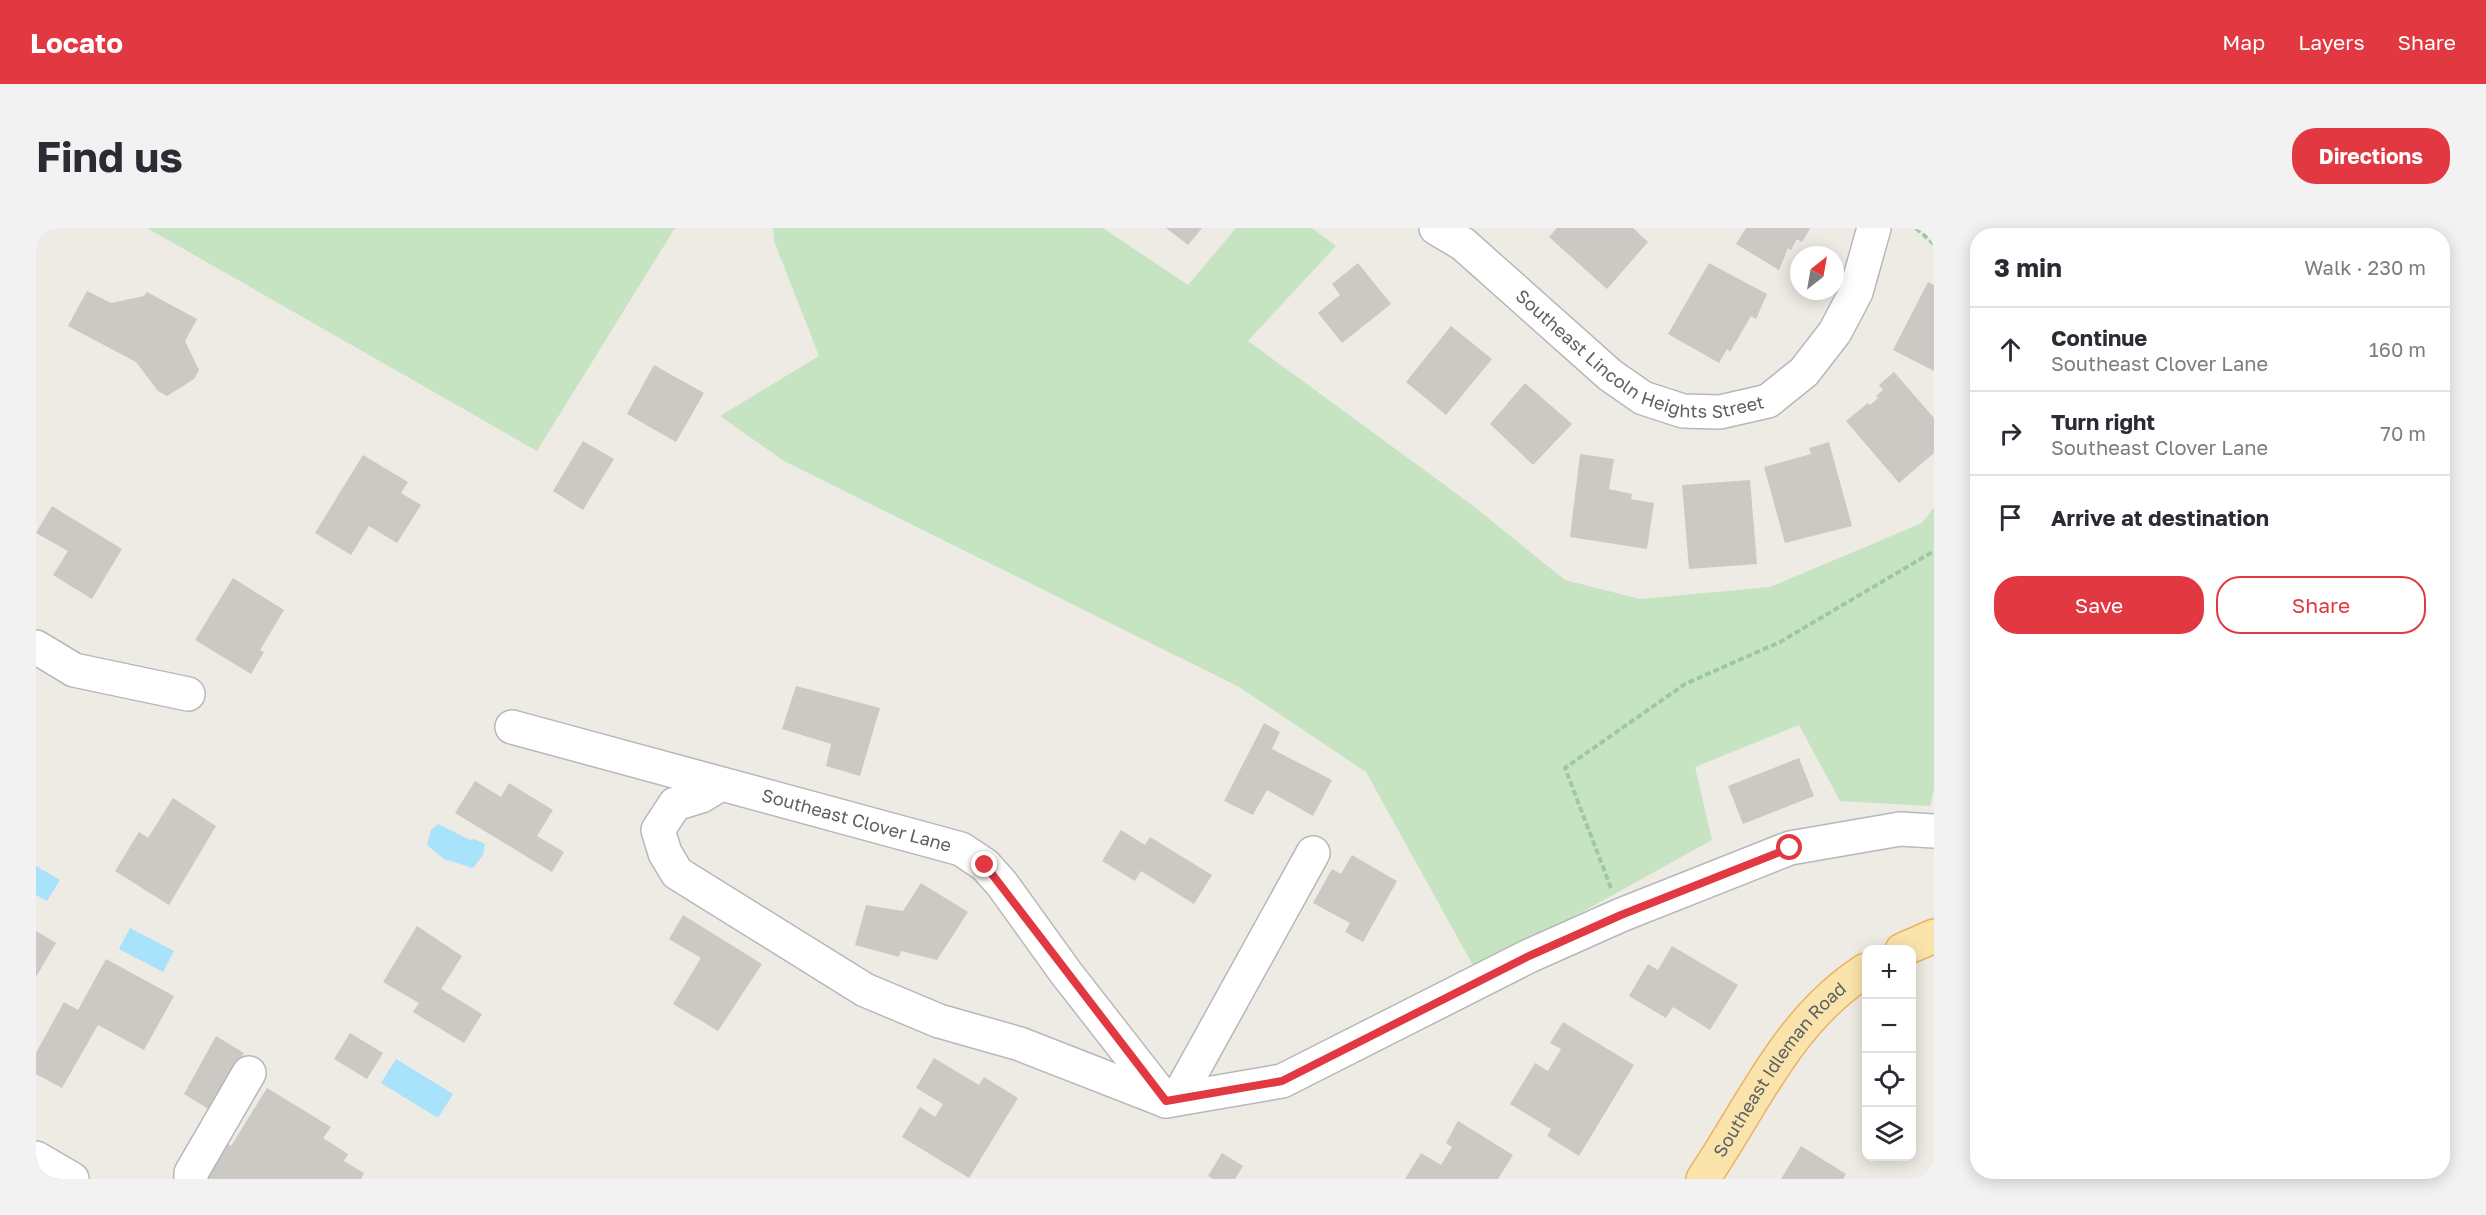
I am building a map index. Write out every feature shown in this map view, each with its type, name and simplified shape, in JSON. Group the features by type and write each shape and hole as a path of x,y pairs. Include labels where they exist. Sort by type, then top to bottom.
{"main road":[{"path":"1913,945 1934,936"},
{"name":"Southeast Idleman Road","path":"1703,1179 1792,1037 1822,1003 1862,973"}],"street":[{"name":"Southeast Lincoln Heights Street","path":"1436,228 1463,244 1610,375 1642,398 1683,411 1720,412 1768,401 1804,372 1835,332 1856,291 1874,228"},
{"path":"36,647 74,670 188,694"},
{"name":"Southeast Clover Lane","path":"512,727 961,849 985,865 1171,1100"},
{"path":"721,784 701,796 675,804 658,830 665,854 677,873 865,990 939,1021 1020,1044 1171,1100 1282,1081 1529,956 1621,915 1790,848 1900,829 1934,831"},
{"path":"1171,1100 1313,854"},
{"path":"192,1179 191,1173 196,1163 249,1073"},
{"path":"36,1158 72,1179"}],"path":[{"path":"1916,228 1934,244"},
{"path":"1614,897 1565,768 1685,684 1780,642 1934,551"}],"green space":[{"path":"147,228 675,228 537,451"},
{"path":"773,228 1103,228 1188,285 1236,228 1312,228 1336,246 1248,341 1472,505 1565,580 1640,599 1770,587 1922,523 1934,507 1934,789 1930,806 1840,801 1799,725 1695,767 1712,840 1476,971 1366,772 1239,687 784,461 720,416 819,356 774,241"}],"water":[{"path":"438,824 470,840 474,839 485,844 483,855 473,868 444,859 427,845 431,830"},
{"path":"36,866 60,880 47,901 36,895"},
{"path":"130,928 174,951 163,972 119,949"},
{"path":"396,1059 453,1094 438,1118 381,1083"}],"building":[{"path":"1166,228 1202,228 1188,245"},
{"path":"1557,228 1633,228 1648,242 1607,289 1549,237"},
{"path":"1746,228 1810,229 1802,242 1797,239 1793,246 1790,246 1790,249 1788,248 1779,270 1736,244"},
{"path":"1358,263 1391,304 1342,343 1318,313 1340,295 1332,284"},
{"path":"1709,263 1767,294 1756,319 1751,316 1730,352 1727,349 1719,363 1668,334"},
{"path":"1928,282 1934,285 1934,371 1893,350"},
{"path":"87,291 111,303 144,296 147,292 197,319 185,341 199,370 194,379 167,396 158,391 136,362 68,326"},
{"path":"1451,326 1492,359 1446,415 1406,382"},
{"path":"654,365 704,393 676,442 627,414"},
{"path":"1894,372 1934,418 1934,453 1899,483 1846,421 1878,398 1876,396 1883,390 1879,385"},
{"path":"1525,383 1572,424 1533,465 1490,424"},
{"path":"583,441 614,459 583,510 553,491"},
{"path":"1829,442 1852,526 1785,543 1764,467 1811,454 1809,448"},
{"path":"1580,454 1614,459 1609,489 1632,494 1631,499 1654,503 1647,549 1570,537"},
{"path":"363,455 408,482 401,493 421,505 397,543 369,526 351,555 315,533"},
{"path":"1750,480 1757,564 1689,569 1682,485"},
{"path":"52,506 122,549 92,599 53,575 68,551 36,533"},
{"path":"233,578 284,610 260,650 264,652 251,674 195,640"},
{"path":"796,686 880,708 860,776 826,766 831,744 782,729"},
{"path":"1264,723 1280,732 1272,749 1332,780 1313,816 1267,790 1253,815 1224,801"},
{"path":"1799,758 1814,796 1743,824 1728,786"},
{"path":"475,781 501,797 509,783 553,810 537,836 564,852 552,872 455,813"},
{"path":"173,798 216,826 169,905 115,871 139,832 148,838"},
{"path":"1121,830 1145,845 1150,837 1212,875 1194,904 1141,871 1135,881 1102,861"},
{"path":"1352,855 1397,881 1363,942 1345,932 1350,923 1313,903 1332,869 1341,874"},
{"path":"921,883 968,912 937,960 901,951 899,957 855,945 866,905 903,911"},
{"path":"683,915 762,964 718,1031 673,1004 701,958 669,939"},
{"path":"417,926 462,956 441,989 482,1014 464,1043 413,1012 419,1003 383,982"},
{"path":"36,931 56,943 36,977"},
{"path":"1672,946 1738,985 1710,1030 1673,1007 1666,1018 1629,996 1648,964 1658,970"},
{"path":"106,959 174,996 144,1050 98,1025 62,1088 36,1074 36,1053 64,1002 78,1010"},
{"path":"1563,1022 1634,1065 1579,1156 1547,1136 1551,1129 1510,1104 1535,1063 1548,1071 1561,1049 1550,1043"},
{"path":"350,1033 383,1053 367,1079 334,1059"},
{"path":"216,1036 244,1053 210,1110 184,1094"},
{"path":"934,1058 979,1085 984,1077 1018,1098 969,1178 902,1137 920,1107 935,1117 943,1104 916,1088"},
{"path":"267,1088 331,1127 323,1138 348,1154 344,1161 364,1173 361,1179 211,1179 201,1173 221,1139 231,1146"},
{"path":"1458,1121 1513,1155 1498,1179 1405,1179 1421,1153 1441,1165 1452,1147 1446,1143"},
{"path":"1801,1146 1846,1174 1843,1179 1781,1179"},
{"path":"1222,1153 1243,1166 1235,1179 1213,1179 1208,1176"}],"route":[{"path":"985,865 1002,884 1066,973 1121,1040 1166,1101 1282,1081 1529,956 1621,915 1790,848"}]}
